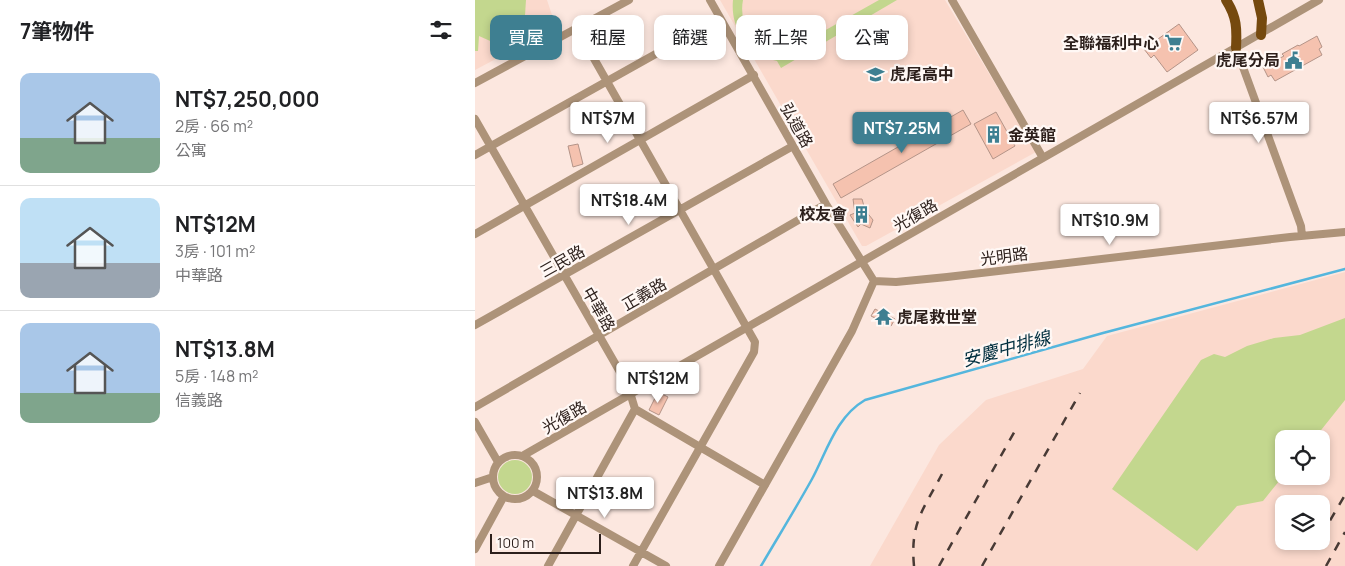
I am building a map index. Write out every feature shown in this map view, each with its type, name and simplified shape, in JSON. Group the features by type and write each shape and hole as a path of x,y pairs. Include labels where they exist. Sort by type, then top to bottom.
{"main road":[{"path":"1226,0 1234,12 1238,26 1236,48"},
{"path":"1258,0 1262,18 1261,35"}],"street":[{"path":"600,15 629,0"},
{"name":"弘道路","path":"710,0 719,15"},
{"path":"952,0 1043,158"},
{"name":"光復路","path":"498,462 508,456 524,455 631,395 1319,0"},
{"name":"弘道路","path":"726,27 826,204 874,281"},
{"path":"475,83 572,29"},
{"path":"1236,48 1301,226 1301,236"},
{"path":"475,155 654,54"},
{"path":"595,60 755,342 754,352 633,566"},
{"path":"475,234 640,138 754,75"},
{"name":"中華路","path":"475,119 599,336 631,395 635,409"},
{"name":"三民路","path":"475,325 793,146"},
{"name":"正義路","path":"475,407 826,204"},
{"name":"光明路","path":"874,281 896,282 947,277 1345,232"},
{"path":"719,566 851,331 874,281"},
{"path":"547,566 635,409 765,485"},
{"path":"475,422 498,462 493,477 497,490 504,496 515,500 522,499 533,491 537,483 536,468 524,455"},
{"path":"475,483 493,477"},
{"path":"533,491 666,566"},
{"path":"475,549 504,496"}],"shaded area":[{"path":"475,0 547,0 552,15 490,15 490,60 494,60 475,70"},
{"name":"虎尾高中","path":"720,0 945,0 1036,152 866,246 862,246 755,60 826,60 826,15 736,15 736,28"},
{"path":"1345,272 1345,566 870,566 939,445 986,400 1083,369 1107,336"}],"green space":[{"path":"475,0 526,0 525,15 490,15 490,41 479,36 478,51 475,51"},
{"path":"733,0 743,0 743,15 736,15 736,24"},
{"path":"879,0 897,0 871,15 852,15"},
{"path":"836,24 836,36 826,42 826,30"},
{"path":"774,60 795,60 781,68 777,61"},
{"path":"1345,318 1345,400 1321,430 1275,430 1276,485 1263,501 1237,506 1197,551 1112,489 1201,360 1214,354 1225,357 1247,346 1274,338 1300,335"},
{"path":"515,460 527,465 532,477 527,489 515,494 503,489 498,477 503,465"}],"building":[{"name":"全聯福利中心","path":"1179,24 1198,50 1167,72 1154,55 1151,58 1144,49"},
{"name":"虎尾分局","path":"1317,36 1322,47 1319,49 1322,55 1275,81 1271,75 1268,77 1263,67 1284,56 1282,54"},
{"path":"963,110 971,124 841,198 833,184"},
{"name":"金英館","path":"996,112 1015,146 993,159 974,124"},
{"path":"578,144 583,164 573,167 568,146"},
{"name":"校友會","path":"853,199 862,199 865,210 873,220 870,228 861,224 858,227 850,215 855,213"},
{"name":"虎尾救世堂","path":"875,309 895,319 891,326 871,316"},
{"path":"658,392 668,397 659,415 649,410"}],"waterway":[{"name":"安慶中排線","path":"761,566 812,479 839,425 855,407 865,400 1103,333 1345,269"}],"railway":[{"path":"982,566 1080,393"},
{"path":"939,566 1016,429"},
{"path":"914,566 914,539 919,517 942,474"},
{"path":"1330,521 1345,495"},
{"path":"1326,566 1345,532"}],"place":[{"name":"全聯福利中心","path":"1173,43"},
{"name":"虎尾分局","path":"1294,60"},
{"name":"虎尾高中","path":"876,74"},
{"name":"金英館","path":"994,135"},
{"name":"校友會","path":"861,214"},
{"name":"虎尾救世堂","path":"883,317"}]}
